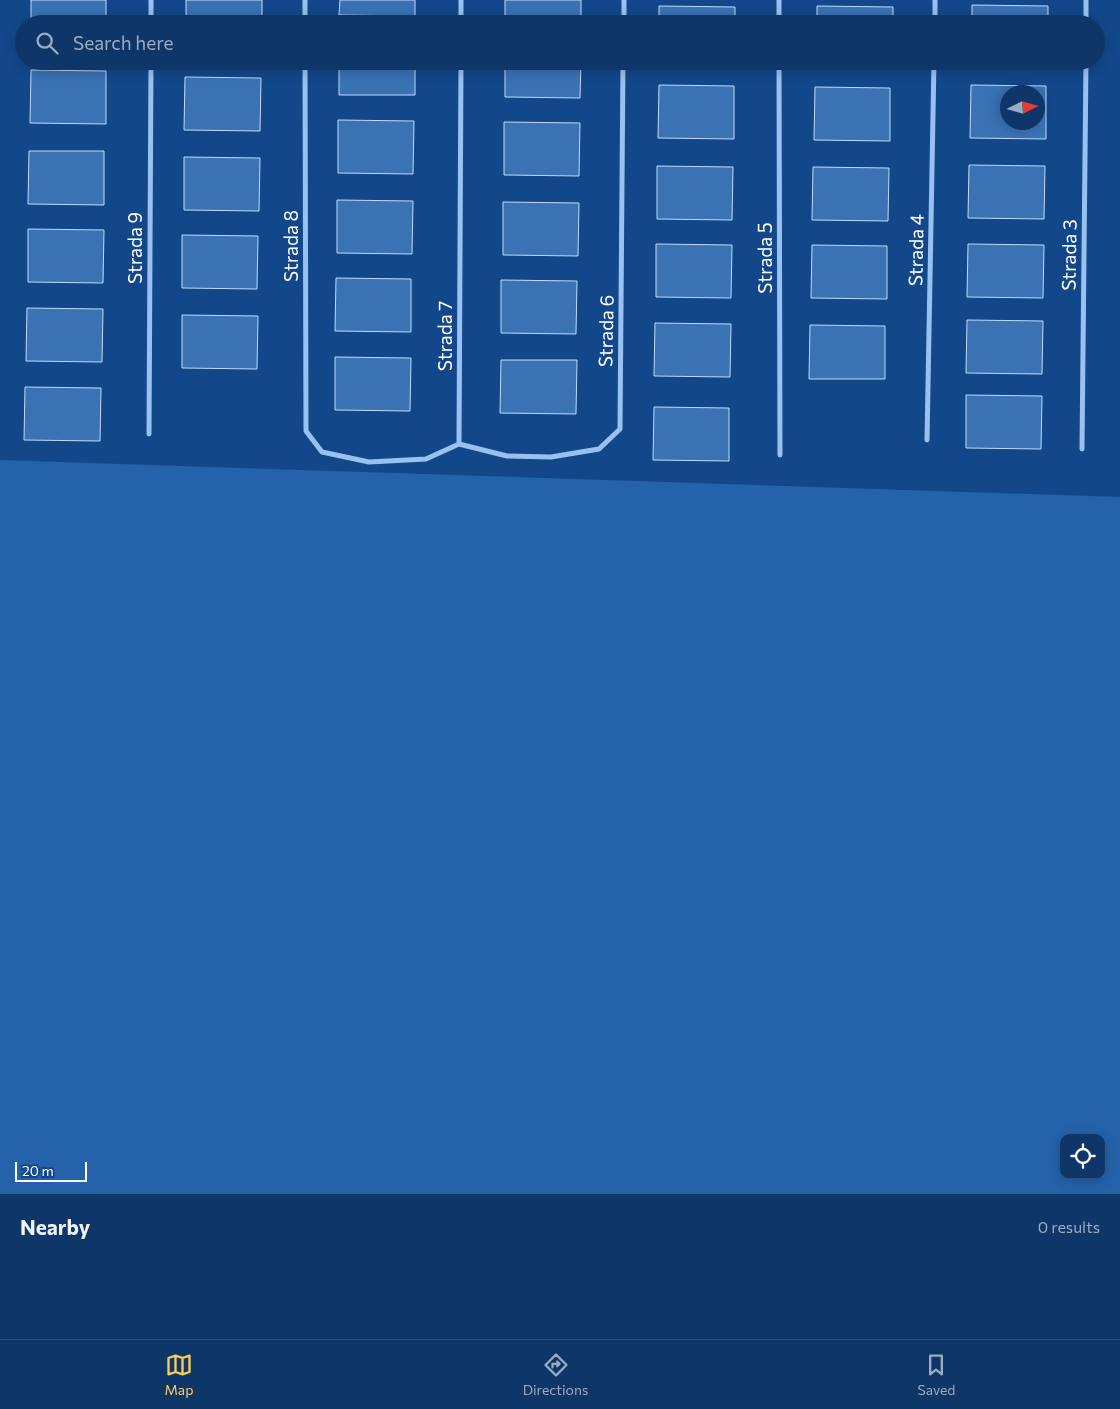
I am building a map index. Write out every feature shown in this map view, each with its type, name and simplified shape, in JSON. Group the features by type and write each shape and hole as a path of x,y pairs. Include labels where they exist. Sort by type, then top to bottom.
{"street":[{"path":"151,0 151,15"},
{"path":"305,0 305,15"},
{"path":"461,0 461,15"},
{"path":"624,0 624,15"},
{"path":"779,0 779,15"},
{"path":"935,0 935,15"},
{"path":"1086,0 1086,15"},
{"name":"Strada 9","path":"149,434 151,70"},
{"name":"Strada 8","path":"305,70 306,432 322,452 369,462 426,459 459,444"},
{"name":"Strada 7","path":"459,444 461,70"},
{"name":"Strada 6","path":"459,444 507,456 552,457 599,449 620,429 623,70"},
{"name":"Strada 5","path":"780,70 780,455"},
{"name":"Strada 4","path":"927,440 934,70"},
{"name":"Strada 3","path":"1082,449 1086,70"}],"shaded area":[{"path":"0,460 1120,497 1120,1194 0,1194"}],"building":[{"path":"31,0 106,0 106,15 31,15"},
{"path":"186,0 262,0 262,15 186,15"},
{"path":"340,0 415,0 415,15 339,15"},
{"path":"505,0 581,0 581,15 505,15"},
{"path":"972,5 1048,6 1048,15 972,15"},
{"path":"659,6 735,7 735,15 659,15"},
{"path":"817,6 893,7 893,15 817,15"},
{"path":"31,70 106,71 106,124 30,123"},
{"path":"339,70 415,70 415,95 339,95"},
{"path":"505,70 581,70 580,98 505,97"},
{"path":"185,77 261,78 260,131 184,130"},
{"path":"659,85 734,86 734,139 658,138"},
{"path":"971,85 1000,85 1000,130 1045,130 1046,86 1046,139 970,138"},
{"path":"815,87 890,88 890,141 814,140"},
{"path":"338,120 414,121 413,174 338,173"},
{"path":"504,122 580,123 579,176 504,175"},
{"path":"29,151 104,151 104,205 28,204"},
{"path":"184,157 260,158 259,211 184,210"},
{"path":"969,165 1045,166 1044,219 968,218"},
{"path":"657,166 733,167 732,220 657,219"},
{"path":"813,167 889,168 888,221 812,220"},
{"path":"337,200 413,201 412,254 337,253"},
{"path":"503,202 579,203 578,256 503,255"},
{"path":"28,229 104,230 103,283 28,282"},
{"path":"182,235 258,236 257,289 182,288"},
{"path":"656,244 732,245 731,298 656,297"},
{"path":"968,244 1044,245 1043,298 967,297"},
{"path":"812,245 887,246 887,299 811,298"},
{"path":"336,278 411,279 411,332 335,331"},
{"path":"501,280 577,281 576,334 501,333"},
{"path":"27,308 103,309 102,362 26,361"},
{"path":"182,315 258,316 257,369 182,368"},
{"path":"967,320 1043,321 1042,374 966,373"},
{"path":"655,323 731,324 730,377 654,376"},
{"path":"810,325 885,326 885,379 809,379"},
{"path":"335,357 411,358 410,411 335,410"},
{"path":"501,360 577,360 576,414 500,413"},
{"path":"25,387 101,388 100,441 24,440"},
{"path":"966,395 1042,396 1041,449 966,448"},
{"path":"654,407 729,408 729,461 653,460"}]}
